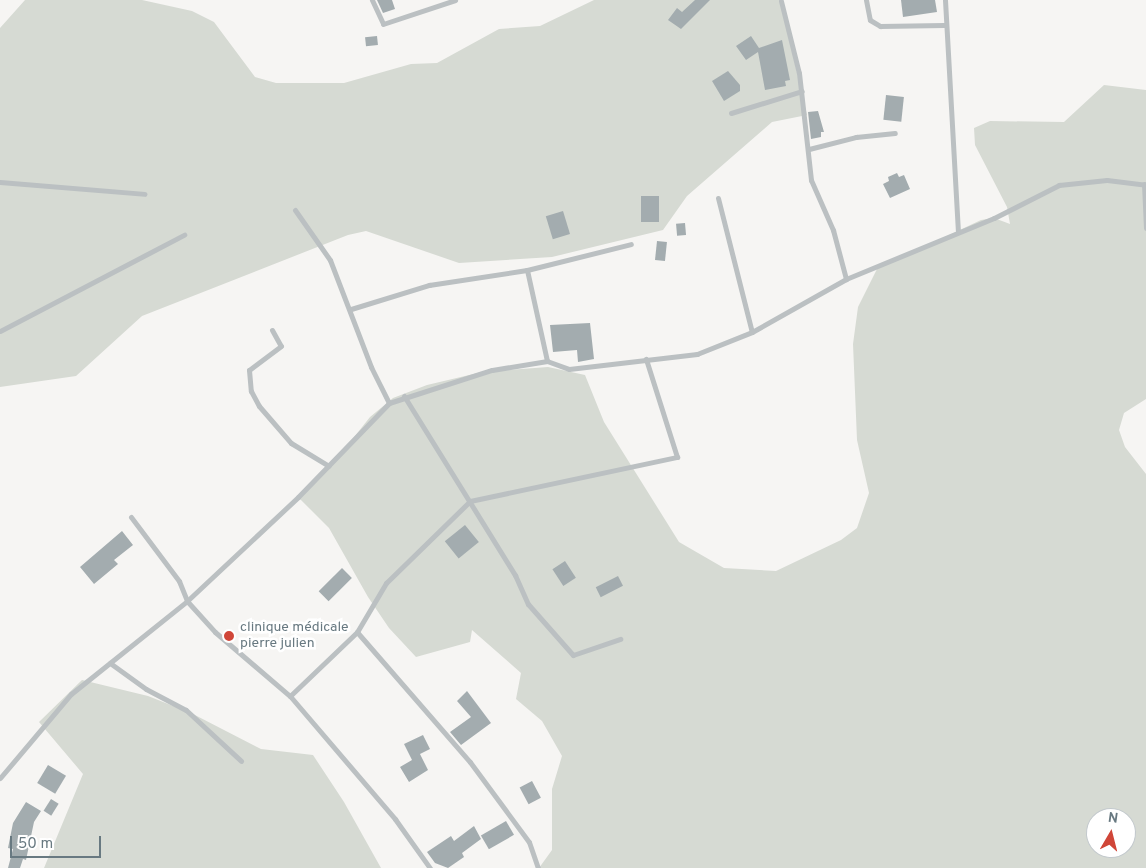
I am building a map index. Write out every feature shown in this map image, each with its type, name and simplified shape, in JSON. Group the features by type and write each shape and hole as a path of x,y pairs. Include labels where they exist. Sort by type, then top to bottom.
{"street":[{"path":"372,0 383,24 455,0"},
{"path":"866,0 870,20 880,26 944,25"},
{"path":"945,0 944,25 958,231"},
{"path":"781,1 802,91 811,180 823,204 846,279"},
{"path":"731,113 802,91"},
{"path":"808,149 856,137 895,133"},
{"path":"0,778 71,694 187,602 329,466 389,403 404,396 492,370 547,361 569,369 697,354 752,332 846,279 877,269 958,231 994,218 1059,185 1106,180 1145,184 1146,228"},
{"path":"0,182 145,194"},
{"path":"718,198 752,332"},
{"path":"295,210 330,260 351,309 371,367 389,403"},
{"path":"0,331 184,235"},
{"path":"351,309 429,285 527,270 631,244"},
{"path":"527,270 547,361"},
{"path":"272,330 281,346 249,370 251,391 259,406 291,443 329,466"},
{"path":"290,696 357,632 386,583 470,501 677,457 646,359"},
{"path":"404,396 515,575 528,604 573,656 620,639"},
{"path":"131,517 178,581 187,602 215,632 290,696 395,819 430,868"},
{"path":"357,632 470,762 529,842 538,868"},
{"path":"110,663 146,689 186,710 241,761"}],"shaded area":[{"path":"25,0 142,0 192,11 214,22 255,77 276,83 344,83 411,64 437,63 499,29 540,26 594,0 780,0 807,115 772,122 687,196 663,230 552,257 459,263 366,231 348,235 142,316 76,376 0,387 0,28"},
{"path":"1104,85 1146,90 1146,399 1124,413 1119,430 1125,447 1146,474 1146,868 539,868 552,850 552,789 562,756 542,721 516,699 521,673 472,630 470,642 416,657 389,628 368,597 329,528 298,497 332,465 370,417 393,398 427,385 482,372 548,367 585,375 604,422 679,542 724,568 776,571 841,540 857,528 869,493 857,440 853,344 858,307 877,269 981,220 994,218 1010,224 1007,207 975,145 974,128 990,121 1064,122"},
{"path":"82,680 148,696 191,713 261,749 313,755 344,802 381,868 44,868 83,774 39,722"}],"building":[{"path":"377,0 392,0 395,9 383,13"},
{"path":"695,0 710,0 681,29 668,20 677,8 682,12"},
{"path":"901,0 935,0 937,12 903,17"},
{"path":"377,36 378,45 366,46 365,37"},
{"path":"751,36 759,48 782,40 790,80 785,81 786,86 765,90 758,52 746,60 736,46"},
{"path":"728,71 740,85 740,91 724,101 712,81"},
{"path":"886,95 904,97 901,122 883,120"},
{"path":"818,111 824,132 821,132 821,137 811,139 808,112"},
{"path":"897,173 899,177 904,175 910,189 890,198 883,184 889,181 888,177"},
{"path":"641,196 659,196 659,222 641,222"},
{"path":"563,211 570,234 553,239 546,216"},
{"path":"685,223 686,235 677,236 676,224"},
{"path":"657,241 667,242 665,261 655,260"},
{"path":"590,323 594,359 578,362 577,350 553,352 550,325"},
{"path":"465,525 479,542 459,558 445,541"},
{"path":"122,531 133,545 114,560 118,564 94,584 80,567"},
{"path":"565,561 576,578 563,586 552,569"},
{"path":"342,568 352,578 329,601 319,591"},
{"path":"618,576 623,586 601,597 596,587"},
{"path":"467,691 491,723 461,745 450,732 471,717 457,701"},
{"path":"423,735 430,749 420,754 428,770 409,782 400,767 412,760 404,744"},
{"path":"48,765 66,776 55,794 37,783"},
{"path":"532,781 541,798 529,804 520,788"},
{"path":"51,799 59,804 51,816 44,811"},
{"path":"26,802 41,811 34,822 26,860 23,859 20,868 8,868 13,849 8,848 13,823"},
{"path":"506,821 514,835 489,849 481,836"},
{"path":"474,826 481,839 462,853 464,857 448,868 435,863 427,852 451,836 454,841"}],"place":[{"name":"clinique médicale pierre julien","path":"229,636"}]}
